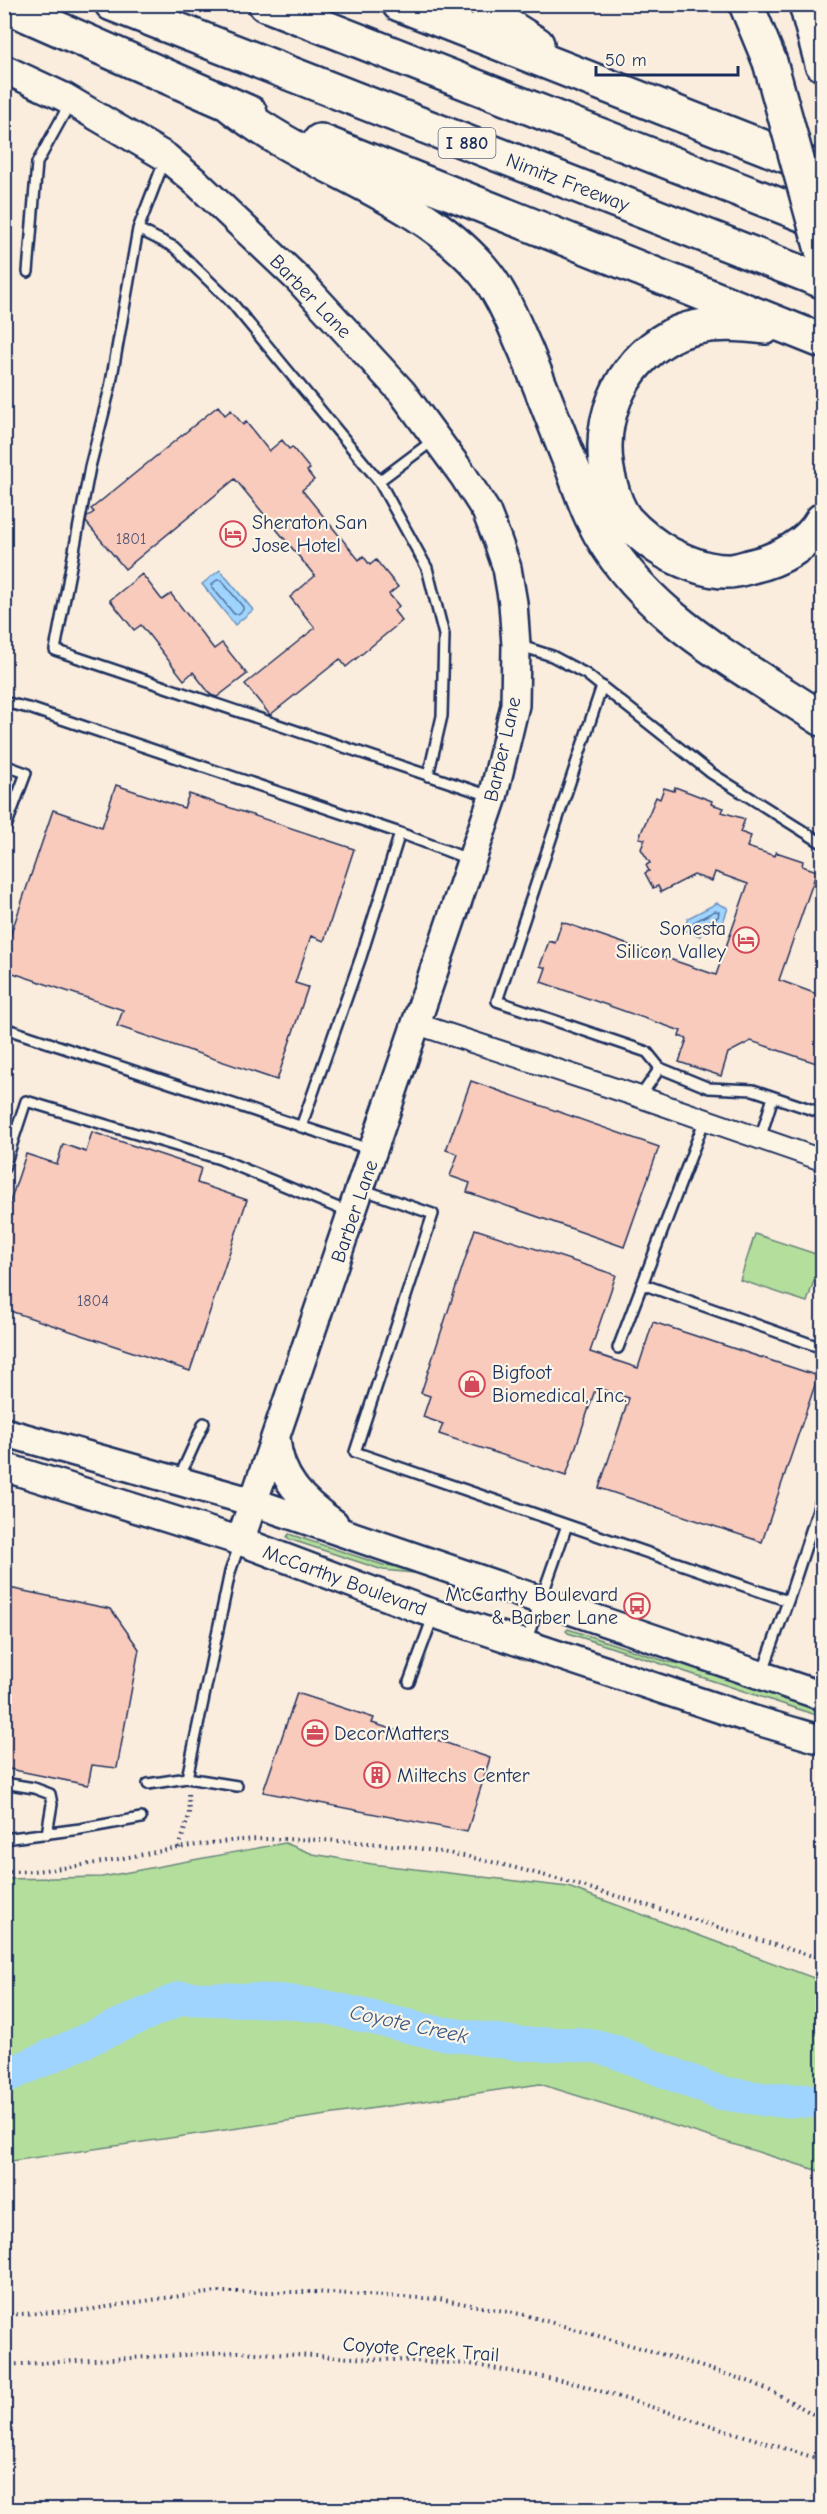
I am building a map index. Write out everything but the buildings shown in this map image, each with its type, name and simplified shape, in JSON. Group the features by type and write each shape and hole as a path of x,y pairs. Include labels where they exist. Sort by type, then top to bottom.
{"highway":[{"name":"Nimitz Freeway","path":"112,4 822,281"},
{"path":"265,4 822,222"},
{"path":"399,4 822,170"},
{"path":"485,4 505,24 597,82"},
{"path":"746,4 770,62"},
{"path":"756,4 822,250"},
{"path":"806,4 822,64"},
{"path":"4,5 231,106 811,336"},
{"path":"231,106 258,128 411,211 448,237 481,268 507,306 593,520 617,561 648,597 683,627 822,719"},
{"path":"811,336 746,324 695,327 672,335 649,350 615,393 604,440 606,471 625,519 651,544 684,562 726,572 766,563 790,552 819,526 822,520"}],"main road":[{"name":"Barber Lane","path":"4,69 71,101 166,157 198,184 299,280 402,392 436,438 486,511 507,568 516,645 515,705 493,796 240,1541"},
{"path":"4,1432 253,1502 822,1696"},
{"path":"276,1438 277,1457 289,1483 316,1510 355,1537"},
{"name":"McCarthy Boulevard","path":"4,1467 240,1541 435,1614 741,1716 822,1740"}],"street":[{"path":"417,1024 822,1160"}],"lane":[{"path":"28,272 37,163 71,101"},
{"path":"166,157 138,229 113,376 90,467 54,650 493,796"},
{"path":"138,229 174,247 232,303 379,481 428,568 444,635 442,716 428,776"},
{"path":"379,481 436,438"},
{"path":"516,645 552,656 586,674 711,773 822,843"},
{"path":"602,686 497,1001 647,1052 660,1068 710,1088 753,1090 822,1113"},
{"path":"4,702 32,709 400,833 472,861"},
{"path":"4,765 26,773 4,832"},
{"path":"301,1127 361,957 400,833"},
{"path":"4,1028 374,1151"},
{"path":"640,1097 660,1068"},
{"path":"760,1138 773,1097"},
{"path":"4,1168 26,1101 357,1201 433,1214 355,1452 788,1601"},
{"path":"618,1348 705,1119"},
{"path":"642,1284 822,1348"},
{"path":"178,1481 204,1423"},
{"path":"761,1676 822,1497"},
{"path":"525,1644 567,1525"},
{"path":"188,1778 230,1572 240,1541"},
{"path":"409,1682 435,1614"},
{"path":"148,1784 188,1778 237,1786"},
{"path":"4,1783 34,1788 50,1794 52,1803 47,1834"},
{"path":"4,1839 141,1818"}],"path":[{"path":"179,1848 189,1815 188,1778"},
{"path":"4,1872 54,1870 210,1843 278,1839 370,1843 443,1853 515,1868 822,1959"},
{"path":"4,2315 87,2310 217,2292 313,2292 439,2299 525,2315 651,2350 752,2382 822,2419"},
{"name":"Coyote Creek Trail","path":"4,2365 238,2352 470,2364 571,2382 822,2460"}],"green space":[{"path":"755,1234 822,1256 807,1302 740,1280"},
{"path":"289,1534 383,1565 417,1568 424,1574 383,1570 289,1539 287,1537"},
{"path":"568,1629 668,1662 703,1666 822,1705 822,1717 568,1633 566,1631"},
{"path":"285,1843 313,1854 372,1864 568,1887 822,1981 822,2172 540,2084 5,2162 5,1879 102,1877"}],"water":[{"path":"220,570 253,610 235,625 202,584"},
{"path":"717,903 728,908 722,925 717,923 702,931 700,936 684,930 688,918"}],"waterway":[{"name":"Coyote Creek","path":"4,2077 181,1998 281,2001 322,2006 433,2032 520,2044 595,2046 614,2051 720,2093 769,2100 822,2101"}],"place":[{"name":"Sheraton San Jose Hotel","path":"233,534"},
{"name":"Sonesta Silicon Valley","path":"746,940"},
{"name":"Bigfoot Biomedical, Inc.","path":"472,1384"},
{"name":"McCarthy Boulevard & Barber Lane","path":"637,1606"},
{"name":"DecorMatters","path":"315,1733"},
{"name":"Miltechs Center","path":"377,1775"}]}
